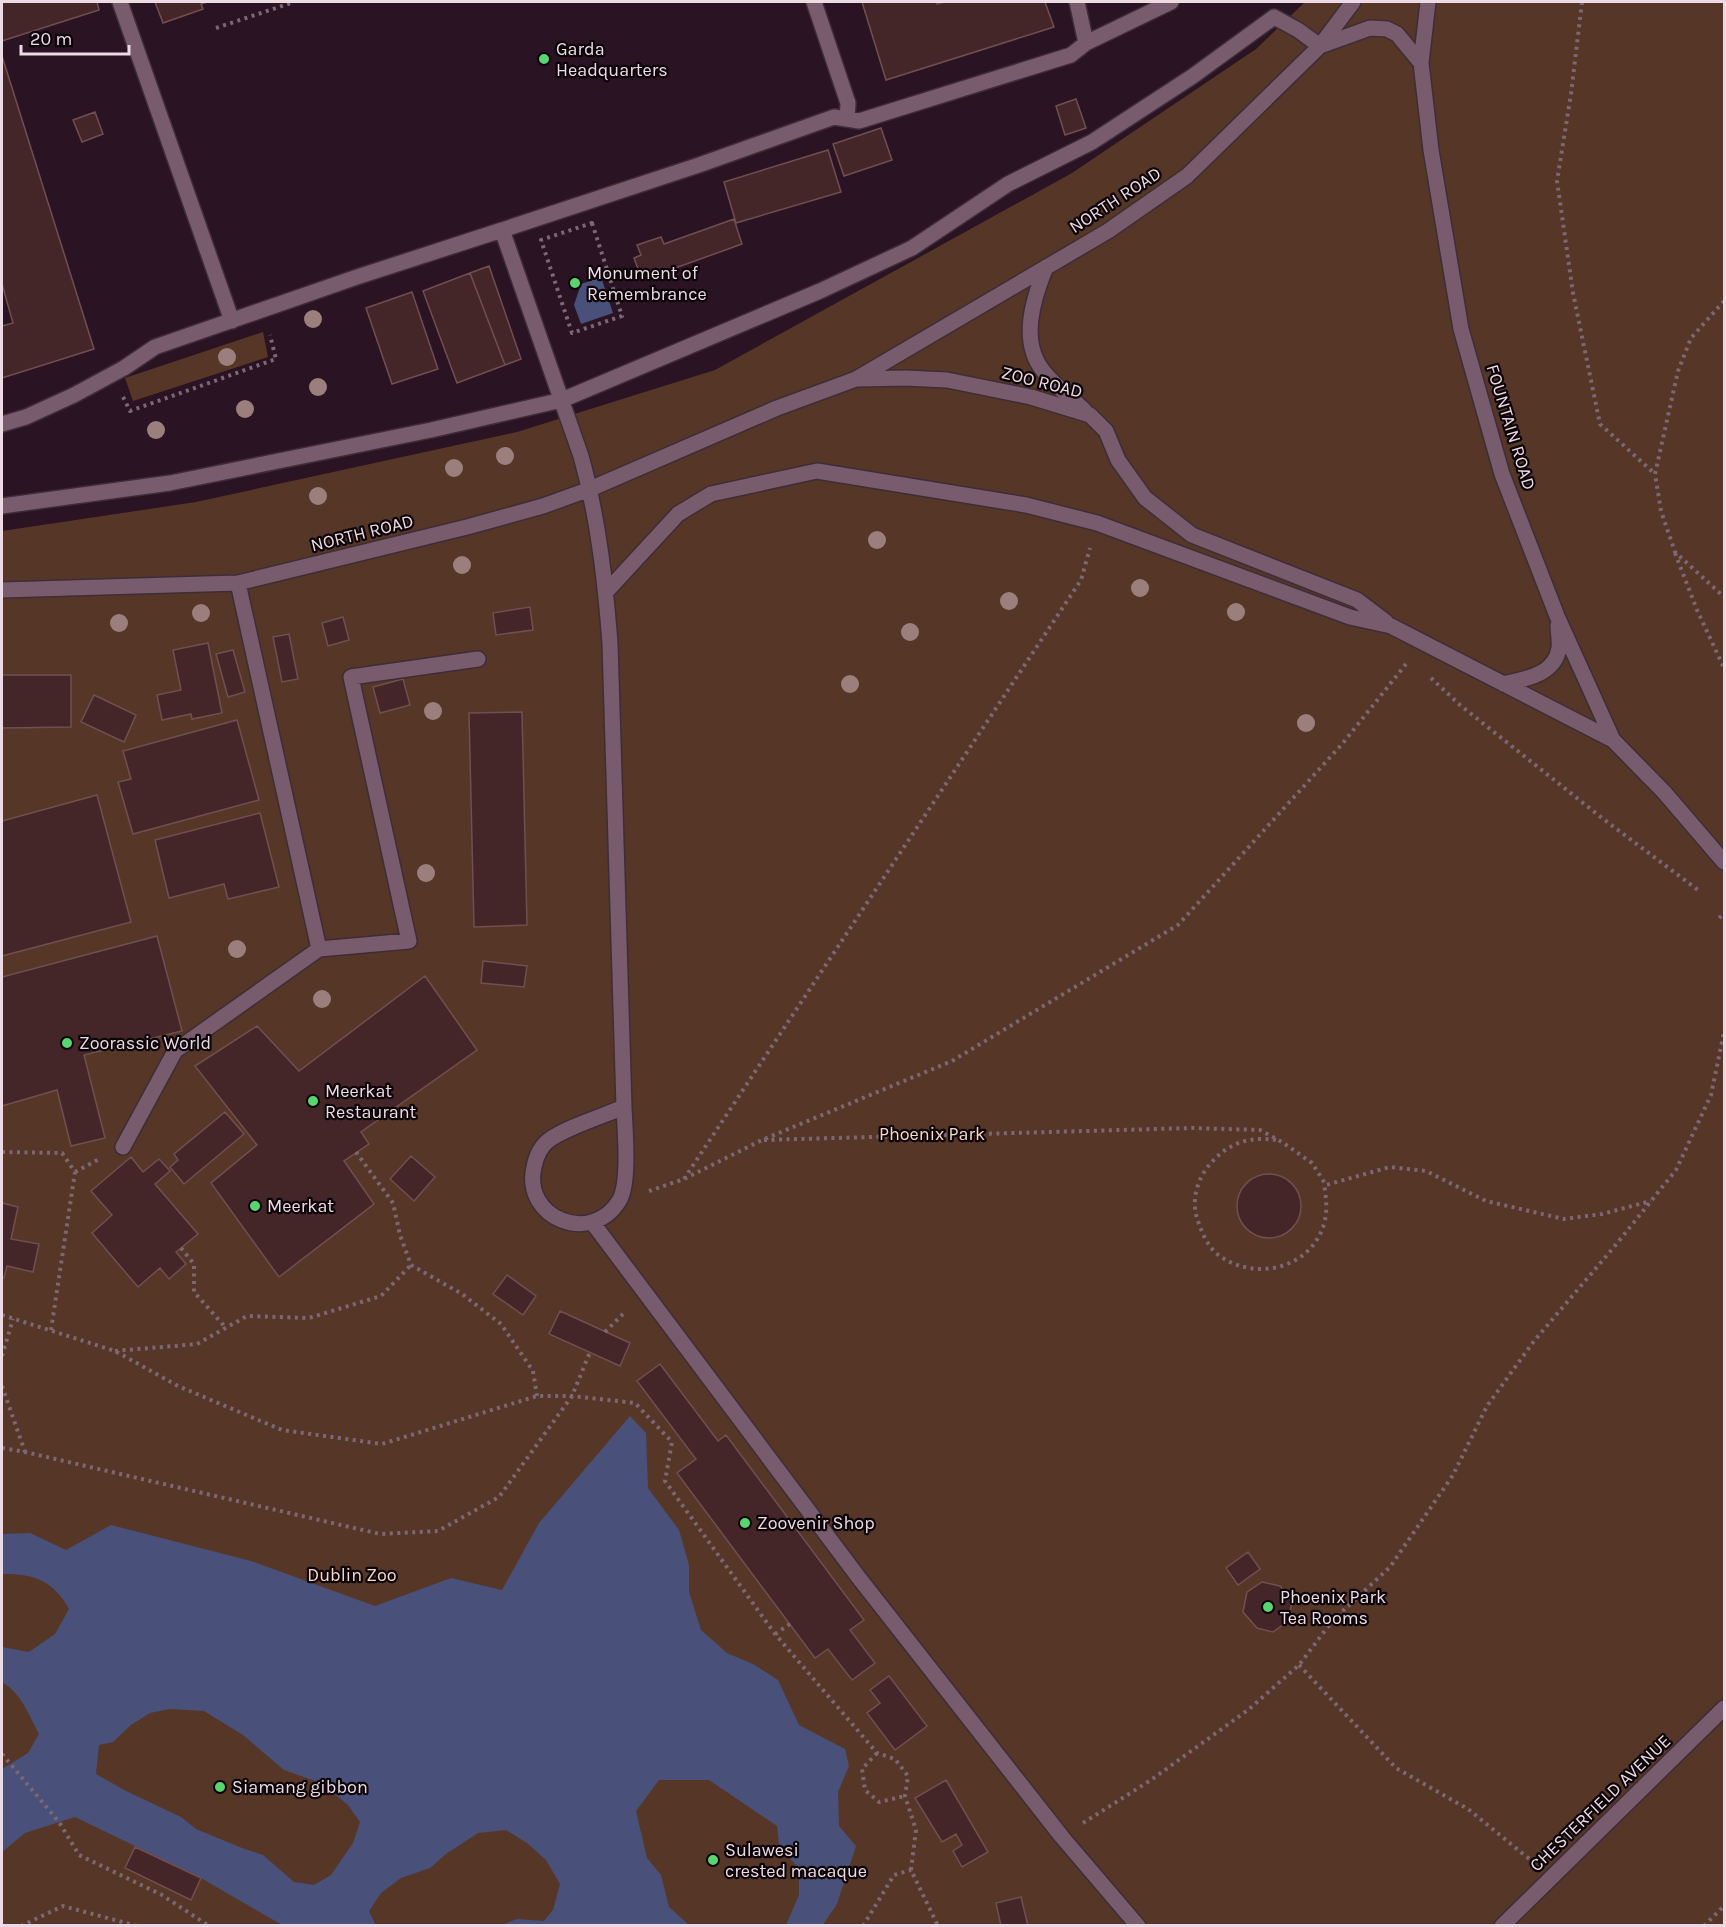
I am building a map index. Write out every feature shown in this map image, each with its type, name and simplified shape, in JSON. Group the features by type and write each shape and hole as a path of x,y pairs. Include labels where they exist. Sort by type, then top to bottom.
{"street":[{"path":"120,2 232,321"},
{"path":"814,2 848,103 847,119"},
{"path":"1077,2 1086,43"},
{"path":"2,424 26,417 113,374 155,347 699,165 834,117 859,121 1071,55 1086,43 1171,2"},
{"name":"NORTH ROAD","path":"2,590 238,583 467,527 543,506 590,489 777,408 856,379 1108,231 1187,176 1320,46 1353,2"},
{"name":"FOUNTAIN ROAD","path":"1428,2 1421,63 1431,150 1461,329 1502,474 1557,616 1613,740 1664,792 1725,862"},
{"path":"2,506 170,483 431,430 562,400 820,291 912,248 1008,184 1092,142 1193,76 1274,17 1298,30 1320,46 1370,28 1387,29 1397,34 1421,63"},
{"path":"502,230 562,400 590,489 604,570 610,655 624,1107 626,1184 620,1200 609,1214 592,1222 575,1224 557,1219 544,1209 534,1193 532,1176 536,1156 548,1140 624,1107"},
{"path":"1046,267 1035,294 1030,343 1043,371 1090,415"},
{"name":"ZOO ROAD","path":"856,379 947,380 1031,397 1090,415 1106,430 1118,460 1145,498 1192,535 1356,600 1391,626"},
{"path":"606,592 678,514 711,494 817,471 1026,505 1097,523 1350,617 1391,626 1613,740"},
{"path":"238,583 319,949"},
{"path":"1503,684 1532,678 1550,667 1559,650 1557,616"},
{"path":"123,1147 175,1051 319,949 409,941 351,677 478,659"},
{"path":"592,1222 858,1578 1062,1837 1138,1926"},
{"name":"CHESTERFIELD AVENUE","path":"1502,1926 1725,1708"}],"path":[{"path":"216,28 294,2"},
{"path":"1582,2 1571,94 1557,181 1572,293 1600,424 1655,474"},
{"path":"592,223 601,254 622,316 572,333 541,240 592,223"},
{"path":"1725,301 1692,338 1678,371 1655,474 1661,511 1675,552 1696,610 1725,668"},
{"path":"113,374 130,411 276,360 263,309"},
{"path":"684,1179 1081,580 1097,523"},
{"path":"1675,552 1725,597"},
{"path":"620,1200 684,1179 762,1140 952,1061 1178,925 1343,743 1410,658 1401,651 1391,626"},
{"path":"1427,674 1460,705 1602,818 1698,890"},
{"path":"1719,918 1725,914"},
{"path":"1062,1837 1151,1780 1248,1710 1299,1665 1333,1620 1390,1567 1453,1475 1487,1406 1534,1341 1676,1170 1711,1095 1725,1032"},
{"path":"762,1140 1192,1128 1260,1130 1312,1162 1326,1185 1390,1167 1426,1171 1486,1201 1564,1219 1602,1214 1652,1201"},
{"path":"1282,1142 1260,1138 1238,1142 1219,1153 1205,1169 1196,1190 1195,1212 1202,1233 1215,1252 1232,1264 1254,1270 1276,1269 1297,1260 1313,1245 1323,1226 1327,1204 1323,1182 1312,1162"},
{"path":"2,1152 62,1153 75,1172 51,1330"},
{"path":"356,1152 393,1203 400,1235 411,1265 462,1294 501,1324 533,1371 537,1396"},
{"path":"181,1248 194,1264 194,1292 226,1328"},
{"path":"115,1351 196,1344 247,1316 309,1318 381,1296 411,1265"},
{"path":"2,1316 115,1351 178,1386 282,1430 382,1444 537,1396 572,1396 635,1403 672,1442 665,1481 775,1634 877,1753 895,1759 908,1776 905,1796 916,1830 911,1870 938,1926"},
{"path":"2,1356 13,1319"},
{"path":"2,1448 380,1534 438,1531 499,1497 572,1396 590,1352"},
{"path":"2,1386 25,1452"},
{"path":"775,1634 790,1624"},
{"path":"1299,1665 1396,1768 1468,1809 1550,1878"},
{"path":"877,1753 862,1769 865,1790 879,1802 905,1796"},
{"path":"3,1756 59,1822 79,1855 162,1895 209,1926"},
{"path":"863,1926 894,1875 911,1870"},
{"path":"21,1926 63,1906 137,1926"},
{"path":"1704,1926 1725,1906"}],"green space":[{"name":"Phoenix Park","path":"1305,2 1724,2 1724,1925 2,1925 2,531 196,502 517,432 715,370 1072,173 1256,49"},
{"path":"263,332 268,357 133,401 125,378"}],"water":[{"path":"601,277 613,313 581,324 574,305 581,284"},
{"path":"630,1416 646,1433 648,1488 679,1530 689,1565 689,1592 701,1630 727,1653 753,1664 778,1680 799,1725 845,1749 849,1766 838,1792 839,1826 856,1846 837,1904 822,1926 786,1925 799,1895 799,1869 779,1845 777,1826 709,1780 659,1780 636,1811 647,1858 661,1875 669,1907 689,1925 502,1925 517,1919 544,1921 553,1910 560,1884 546,1860 527,1843 506,1830 478,1833 446,1854 430,1868 401,1878 381,1893 369,1911 376,1926 282,1925 201,1878 75,1817 25,1833 2,1852 2,1769 28,1753 39,1734 19,1698 2,1682 2,1647 29,1652 55,1634 69,1609 57,1592 42,1581 23,1575 2,1574 2,1534 30,1533 66,1550 111,1525 251,1561 375,1606 451,1578 502,1590 539,1523","holes":["170,1709 204,1711 243,1735 284,1770 321,1783 348,1805 360,1822 353,1843 331,1875 314,1885 294,1882 263,1855 196,1829 181,1817 96,1774 99,1745 113,1742 131,1725 150,1713"]}],"building":[{"path":"2,2 97,2 99,10 2,41"},
{"path":"155,2 207,2 201,4 203,9 163,23"},
{"path":"862,2 936,2 937,4 945,2 1045,2 1054,27 886,80"},
{"path":"2,56 94,349 2,378 2,326 13,323 2,284"},
{"path":"1076,99 1086,128 1065,135 1056,106"},
{"path":"95,112 103,134 82,142 73,120"},
{"path":"881,128 892,160 844,176 833,144"},
{"path":"828,150 841,192 736,223 724,182"},
{"path":"734,219 742,244 642,280 634,258 641,255 637,245 661,237 664,244"},
{"path":"489,266 521,359 505,365 470,273"},
{"path":"470,273 505,365 457,383 423,291"},
{"path":"412,292 438,369 392,384 366,308"},
{"path":"530,607 533,630 496,635 493,613"},
{"path":"343,617 349,640 328,646 322,623"},
{"path":"289,634 298,679 282,682 273,637"},
{"path":"208,643 222,713 192,719 191,714 162,720 157,695 181,690 173,650"},
{"path":"233,650 245,692 228,697 216,654"},
{"path":"2,675 71,675 71,727 2,728"},
{"path":"403,679 410,705 380,713 373,687"},
{"path":"94,695 136,715 124,742 81,722"},
{"path":"522,712 527,925 474,927 469,713"},
{"path":"237,720 259,800 133,834 118,782 131,779 123,751"},
{"path":"97,795 131,922 2,956 2,821"},
{"path":"260,813 279,887 228,899 224,884 169,898 155,840"},
{"name":"Zoorassic World","path":"157,936 182,1031 84,1055 105,1138 71,1146 57,1090 2,1106 2,977"},
{"path":"483,961 527,966 524,987 481,983"},
{"name":"Meerkat Restaurant","path":"425,976 477,1050 361,1132 369,1144 344,1161 374,1204 279,1277 211,1183 257,1145 195,1066 257,1026 299,1071"},
{"path":"225,1112 244,1134 184,1184 170,1167 178,1160 174,1154"},
{"path":"411,1156 435,1177 414,1201 390,1179"},
{"path":"131,1157 143,1172 159,1159 170,1171 155,1184 198,1234 176,1252 186,1264 169,1279 160,1268 138,1287 92,1233 112,1215 91,1191"},
{"path":"1263,1174 1275,1174 1292,1183 1299,1194 1301,1206 1299,1218 1292,1229 1275,1238 1263,1238 1251,1233 1242,1224 1237,1212 1237,1200 1242,1188 1251,1179"},
{"path":"2,1203 18,1207 11,1239 39,1244 33,1272 7,1266 4,1278 2,1277"},
{"path":"507,1275 536,1296 523,1315 493,1294"},
{"path":"560,1311 630,1343 620,1366 549,1334"},
{"path":"660,1364 718,1441 726,1435 864,1620 850,1630 875,1663 852,1680 828,1649 815,1658 677,1473 696,1459 637,1381"},
{"path":"1248,1552 1260,1569 1238,1585 1226,1568"},
{"name":"Phoenix Park Tea Rooms","path":"1262,1582 1280,1586 1292,1602 1288,1621 1273,1632 1257,1628 1243,1612 1247,1592"},
{"path":"889,1676 927,1726 895,1750 867,1713 880,1703 870,1690"},
{"path":"946,1780 988,1852 962,1867 953,1851 962,1845 956,1834 942,1842 915,1798"},
{"path":"135,1847 201,1878 191,1900 125,1868"},
{"path":"1021,1897 1028,1926 1001,1926 996,1903"}],"place":[{"name":"Garda Headquarters","path":"544,59"},
{"name":"Monument of Remembrance","path":"575,283"},
{"name":"Zoorassic World","path":"67,1043"},
{"name":"Meerkat Restaurant","path":"313,1101"},
{"name":"Meerkat","path":"255,1206"},
{"name":"Zoovenir Shop","path":"745,1523"},
{"name":"Phoenix Park Tea Rooms","path":"1268,1607"},
{"name":"Siamang gibbon","path":"220,1787"},
{"name":"Sulawesi crested macaque","path":"713,1860"}],"park label":[{"name":"Dublin Zoo","path":"352,1575"}]}
